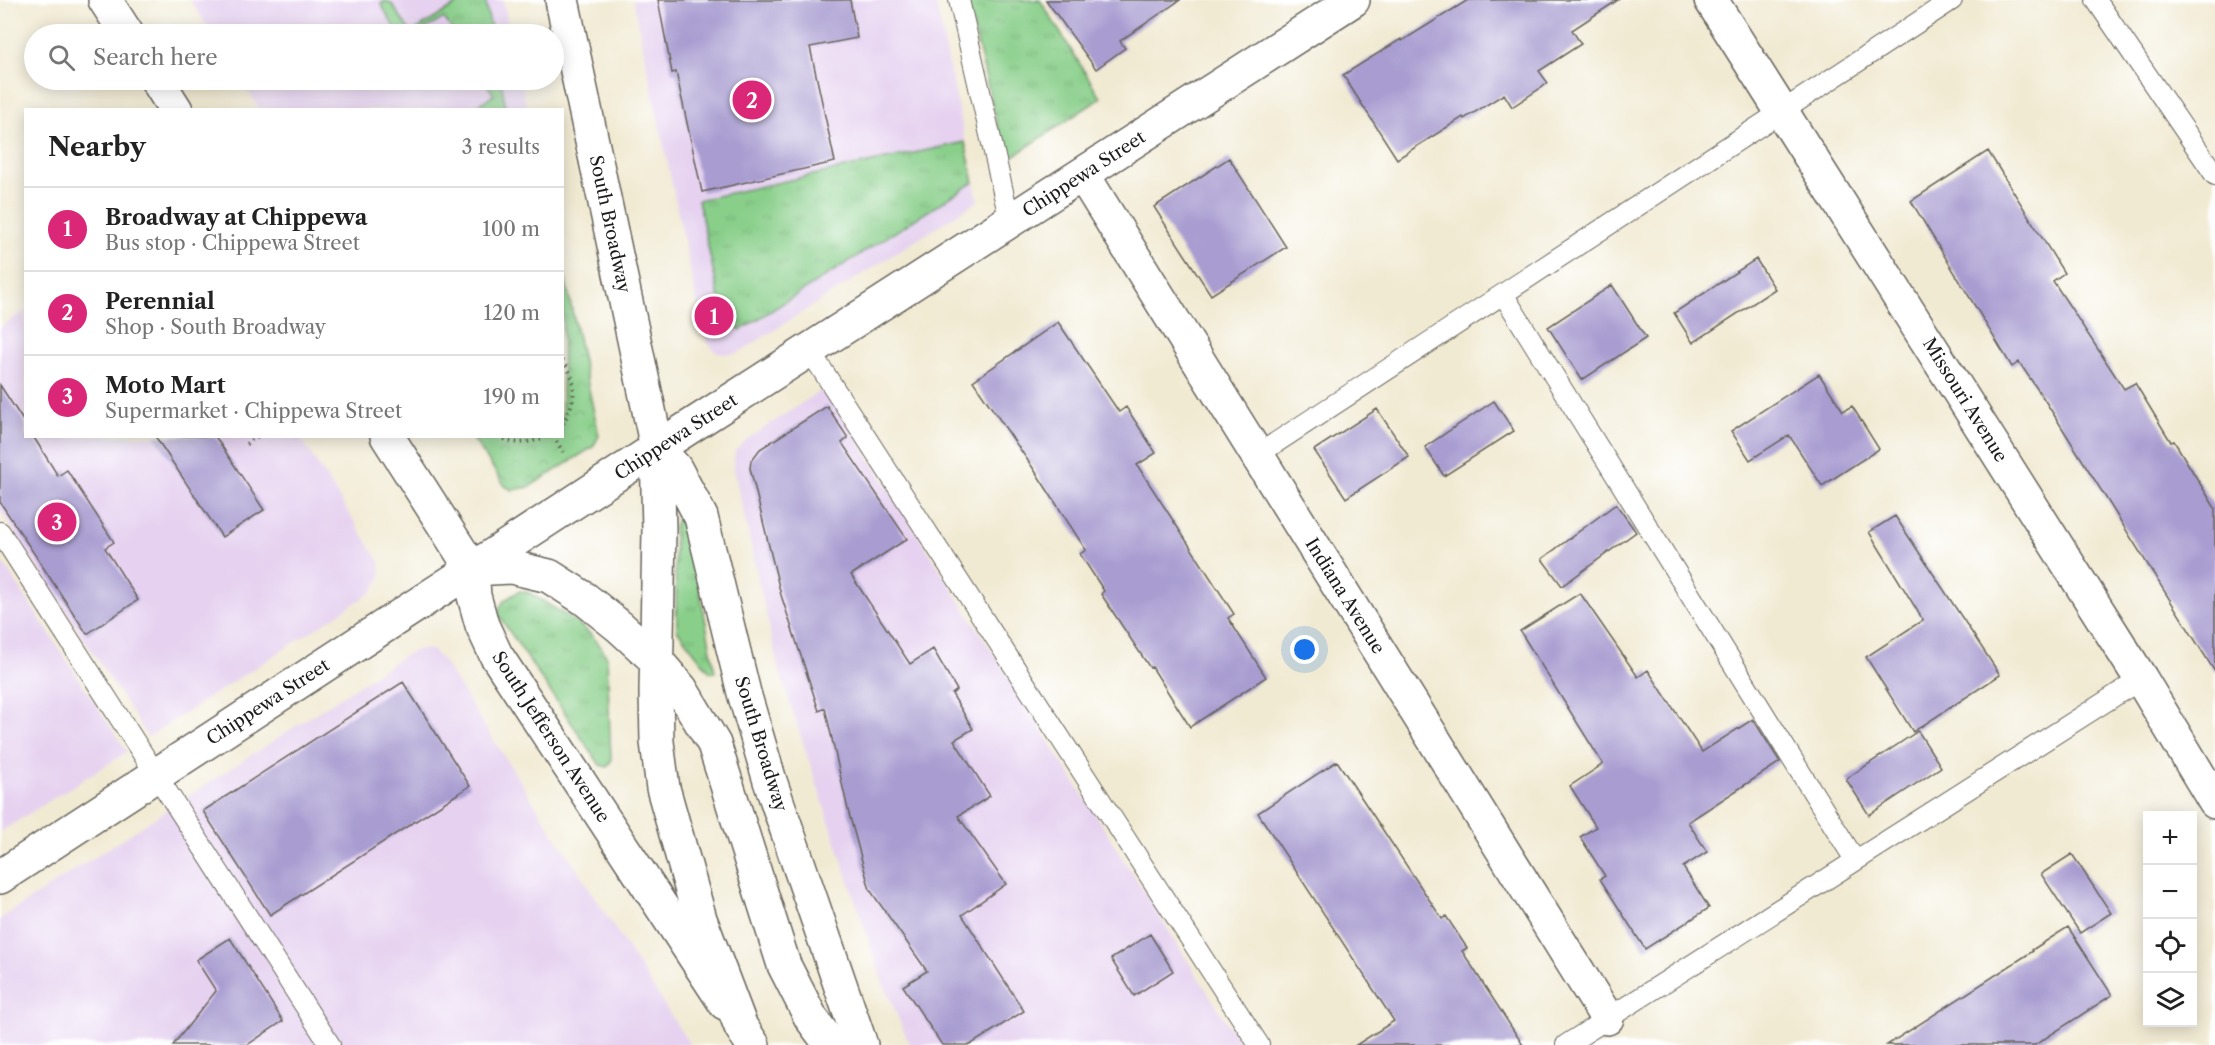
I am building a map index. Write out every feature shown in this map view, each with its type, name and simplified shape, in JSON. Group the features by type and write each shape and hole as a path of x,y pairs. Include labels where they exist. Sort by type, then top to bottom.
{"main road":[{"path":"105,0 121,24"},
{"name":"South Broadway","path":"562,0 657,448 659,530 657,742 663,789 700,919 747,1036"},
{"name":"Chippewa Street","path":"0,877 657,448 1353,0"},
{"name":"Missouri Avenue","path":"1711,0 2141,679 2215,802"},
{"path":"163,90 175,108"},
{"name":"Indiana Avenue","path":"1083,175 1607,1018"},
{"name":"South Jefferson Avenue","path":"388,438 472,569 474,596 482,625 496,654 747,1036"},
{"name":"South Broadway","path":"657,448 675,468 701,517 744,693 770,781 861,1045"},
{"path":"472,569 511,567 549,576 585,599 656,660 681,688 714,744 784,965 811,1018 831,1045"}],"lane":[{"path":"959,0 1010,222"},
{"path":"1257,455 1953,0"},
{"path":"2097,0 2215,175"},
{"path":"1503,294 1856,860"},
{"path":"810,351 1259,1045"},
{"path":"0,532 330,1045"},
{"path":"1566,1045 2141,679"}],"path":[{"path":"564,363 573,382 574,398 570,412 564,421"},
{"path":"246,444 255,438"},
{"path":"505,438 519,443 544,438"},
{"path":"552,438 562,452"}],"shaded area":[{"path":"190,0 503,0 508,24 206,24"},
{"path":"633,0 935,0 978,201 738,353 717,353 708,343 703,330"},
{"path":"248,90 523,90 527,108 259,108"},
{"path":"24,312 24,438 301,438 380,562 381,577 372,592 148,737 0,510 0,327"},
{"path":"825,388 1241,1045 910,1045 883,983 778,667 733,465 735,451 746,440"},
{"path":"3,563 127,752 0,832 0,565"},
{"path":"420,649 432,650 442,660 690,1045 0,1045 0,919 405,655"}],"green space":[{"path":"464,0 485,0 490,24 448,24 444,18 434,24 425,24"},
{"path":"967,0 1040,0 1101,98 1006,161"},
{"path":"385,1 391,3 405,24 392,24 381,4"},
{"path":"491,90 503,90 506,108 473,108 494,95"},
{"path":"965,142 974,182 741,330 724,321 698,200"},
{"path":"564,273 599,436 593,447 529,487 512,490 505,486 473,438 564,438"},
{"path":"678,516 686,516 715,672 710,672 677,630 674,527"},
{"path":"519,591 528,592 583,627 607,657 611,761 607,767 600,765 499,616 499,608 505,600"}],"building":[{"path":"658,0 850,0 857,38 810,47 835,162 702,192 676,72 672,73"},
{"path":"1046,0 1180,0 1120,41 1125,48 1096,69"},
{"path":"1468,0 1618,0 1572,30 1581,44 1539,71 1548,83 1512,107 1504,94 1397,159 1343,75"},
{"path":"1988,151 2064,273 2053,281 2124,389 2135,383 2215,508 2215,672 2044,399 2019,362 2012,367 1911,201"},
{"path":"1229,158 1286,247 1211,295 1154,207"},
{"path":"1756,259 1775,289 1693,343 1674,313"},
{"path":"1612,285 1646,338 1582,380 1548,327"},
{"path":"1058,322 1119,412 1126,407 1156,453 1137,465 1234,614 1228,618 1266,677 1190,727 1101,594 1104,591 1080,554 1086,550 973,381"},
{"path":"1819,374 1843,411 1852,406 1879,449 1822,486 1789,435 1750,460 1731,431"},
{"path":"0,385 24,422 24,438 34,438 58,476 67,470 114,542 105,548 138,600 87,634 0,502"},
{"path":"1494,401 1514,431 1444,476 1425,447"},
{"path":"827,406 848,438 842,443 907,539 851,575 910,664 933,649 957,690 952,694 973,729 954,740 990,796 958,816 1006,884 962,915 1024,1011 970,1045 942,1045 903,986 927,971 870,890 848,810 825,708 819,711 781,595 750,468 751,461 760,449"},
{"path":"1377,409 1409,457 1346,498 1314,450"},
{"path":"156,438 216,438 264,510 222,537"},
{"path":"1616,504 1636,532 1562,586 1542,559"},
{"path":"1895,516 2000,675 1913,732 1866,657 1923,620 1869,532"},
{"path":"1580,593 1638,677 1648,670 1702,752 1753,719 1780,762 1688,822 1707,852 1683,867 1709,908 1645,949 1600,879 1605,876 1580,837 1596,827 1570,786 1603,764 1520,631"},
{"path":"403,682 470,786 270,915 203,811"},
{"path":"1918,731 1941,767 1869,815 1846,779"},
{"path":"1337,761 1442,919 1446,916 1467,948 1462,951 1523,1045 1356,1045 1394,1021 1258,813"},
{"path":"2072,854 2111,913 2080,933 2041,874"},
{"path":"2068,927 2112,995 2035,1045 1887,1045 2033,951"},
{"path":"1150,934 1173,971 1134,996 1111,959"},
{"path":"230,938 283,1021 247,1045 173,1045 216,991 196,960"}],"place":[{"name":"Perennial","path":"752,100"},
{"name":"Broadway at Chippewa","path":"714,316"},
{"name":"Moto Mart","path":"57,522"}]}
